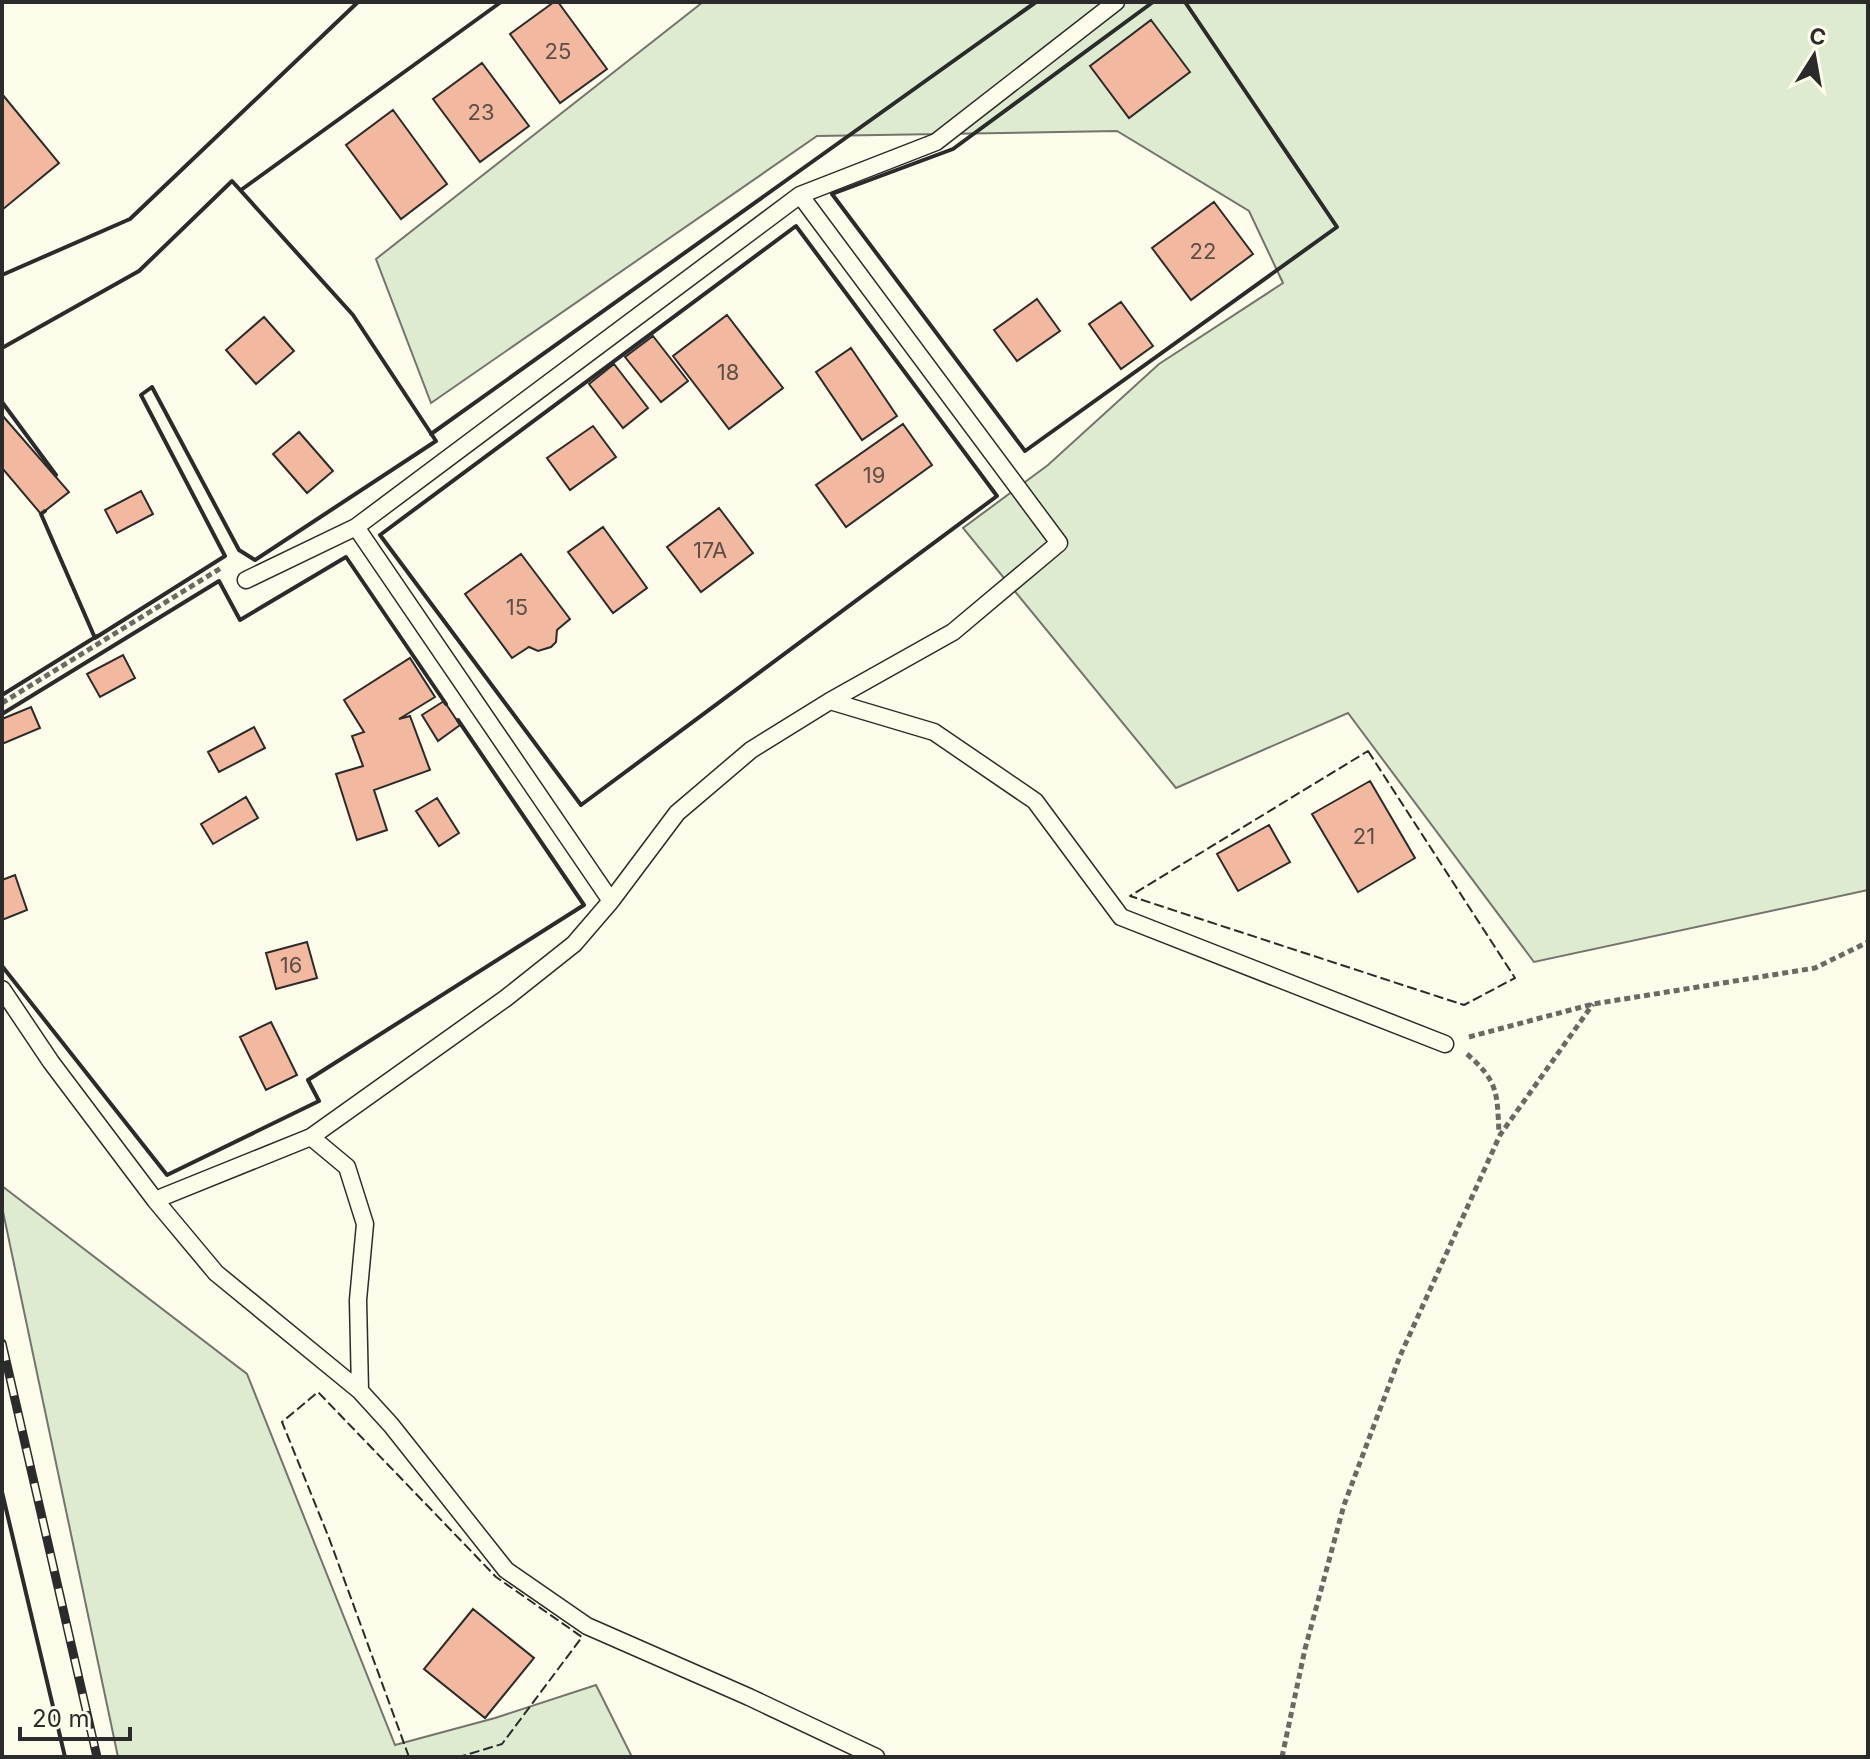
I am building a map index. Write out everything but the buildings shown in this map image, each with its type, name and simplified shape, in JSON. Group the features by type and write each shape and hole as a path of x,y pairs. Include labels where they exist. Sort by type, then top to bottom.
{"lane":[{"path":"246,580 356,527 800,195 936,142 1116,2"},
{"path":"155,1200 311,1137 506,998 574,944 611,901 677,813 751,750 830,701 953,632 1059,543 800,195"},
{"path":"356,527 611,901"},
{"path":"830,701 934,732 1035,801 1121,917 1445,1044"},
{"path":"2,989 51,1062 155,1200 216,1273 360,1391 391,1425 506,1570 587,1626 876,1757"},
{"path":"311,1137 347,1167 365,1224 358,1300 360,1391"}],"path":[{"path":"2,703 225,566 246,580"},
{"path":"1445,1044 1593,1004 1815,968 1868,942"},
{"path":"1282,1757 1305,1649 1344,1505 1400,1356 1500,1135 1593,1004"},
{"path":"1445,1044 1463,1051 1480,1065 1496,1087 1500,1135"}],"green space":[{"path":"703,2 1868,2 1868,890 1534,962 1348,713 1176,788 963,528 1048,465 1159,364 1283,283 1249,211 1117,131 817,136 431,403 376,259"},
{"path":"2,1186 247,1374 395,1745 495,1718 596,1685 632,1757 118,1757 2,1207"}],"railway":[{"path":"2,1343 97,1757"}],"fence":[{"path":"1368,751 1515,978 1464,1005 1130,896 1368,751"},
{"path":"409,1757 329,1538 282,1422 318,1392 496,1577 582,1637 502,1744 459,1757"}],"wall":[{"path":"2,275 130,219 358,2"},
{"path":"241,190 501,2"},
{"path":"431,434 1036,2"},
{"path":"1153,2 953,149 832,194 1025,451 1337,227 1185,2"},
{"path":"2,348 139,271 232,181 353,315 436,441 255,560 239,550 152,387 141,395 225,556 95,638 41,514 45,511"},
{"path":"796,226 997,496 581,805 380,535 796,226"},
{"path":"2,402 56,475"},
{"path":"2,714 219,581 240,620 346,557 446,704"},
{"path":"2,695 97,636"},
{"path":"2,966 167,1175 319,1101 308,1080 584,905 458,720"},
{"path":"2,1492 65,1757"}]}
